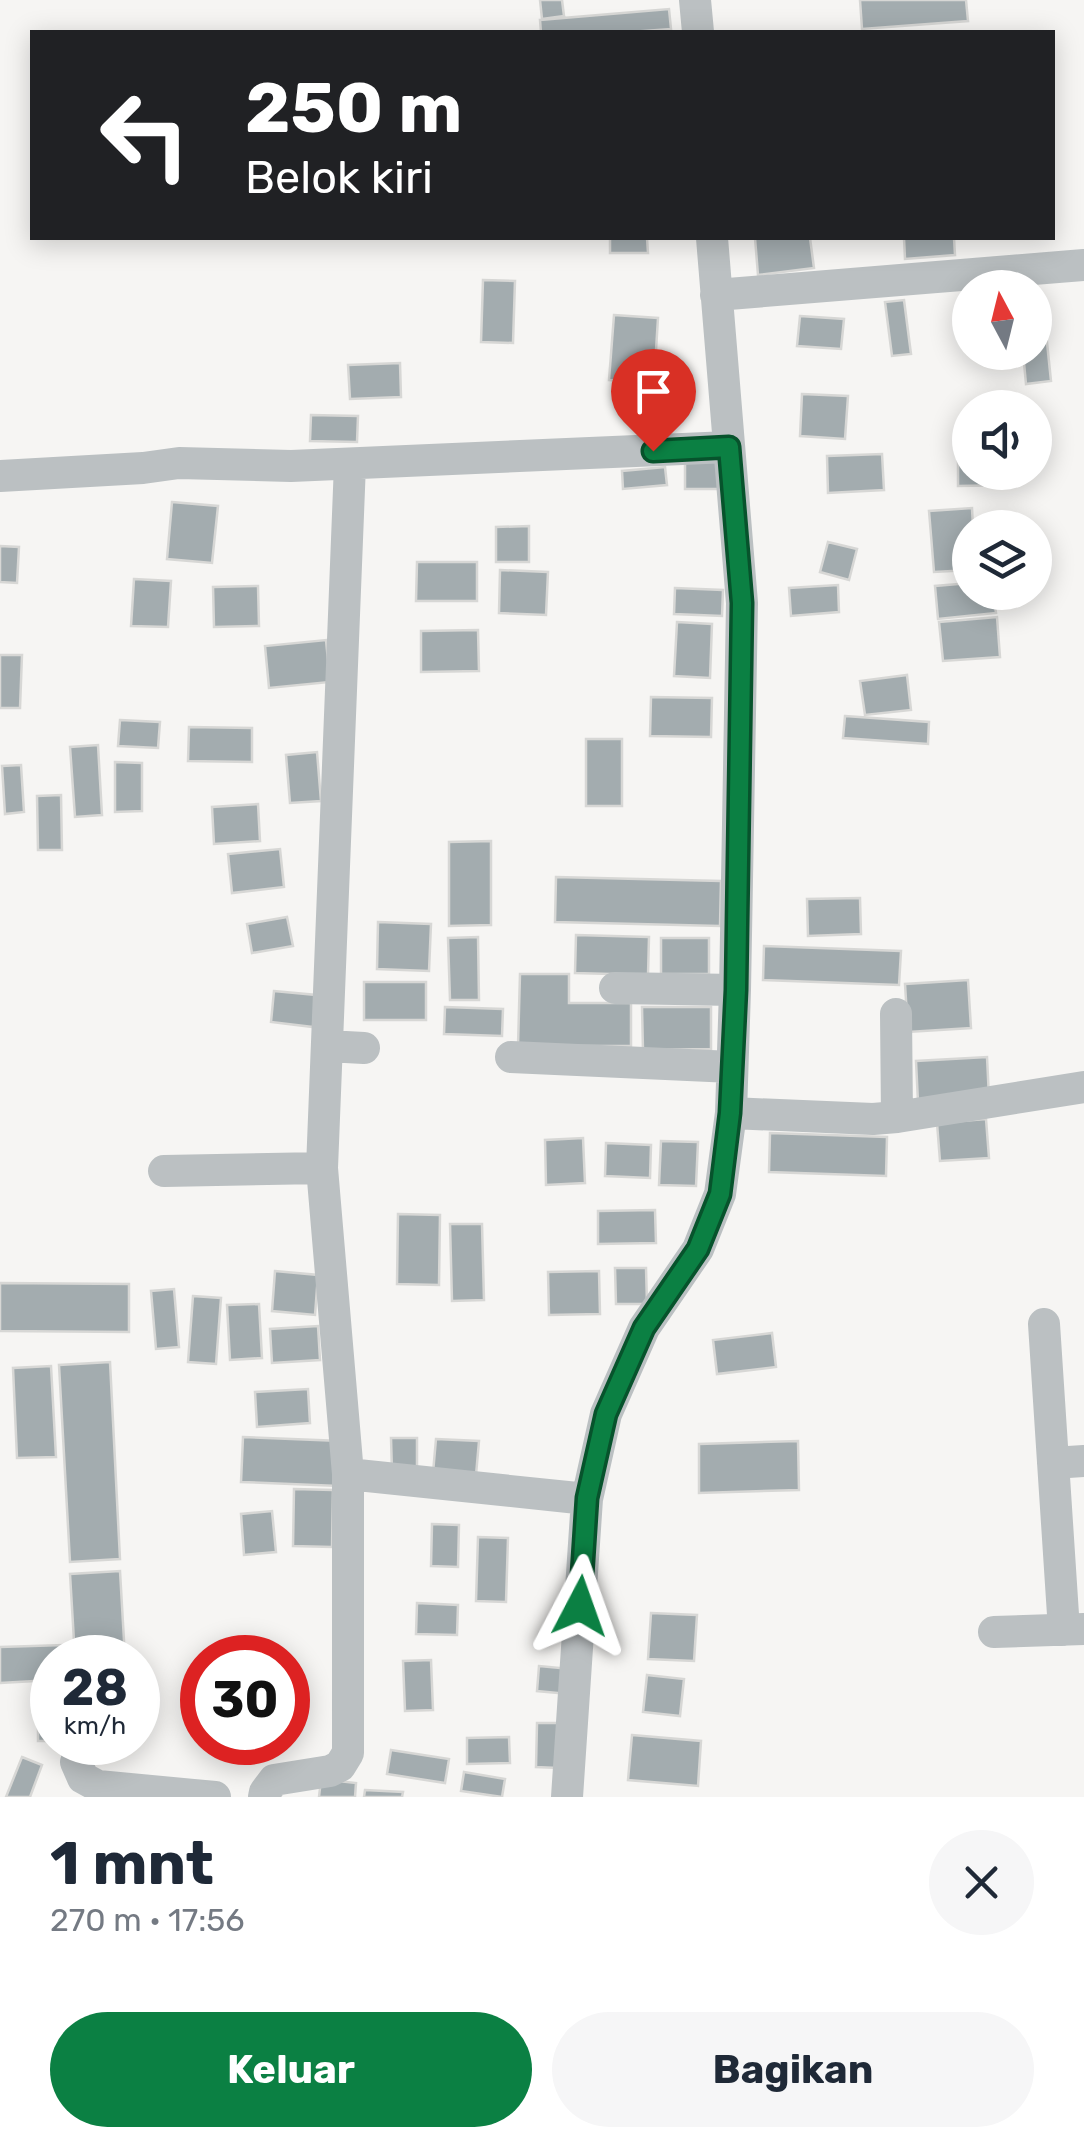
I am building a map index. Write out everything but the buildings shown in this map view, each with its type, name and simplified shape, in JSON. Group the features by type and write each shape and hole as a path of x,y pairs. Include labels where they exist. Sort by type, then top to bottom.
{"street":[{"path":"695,0 698,30"},
{"path":"567,1797 587,1498 606,1414 644,1328 698,1249 720,1194 730,1113 736,990 742,603 712,240"},
{"path":"716,295 1084,265"},
{"path":"0,476 179,463 291,466 729,447"},
{"path":"264,1797 274,1780 330,1771 340,1766 348,1753 348,1474 322,1168 350,464"},
{"path":"615,988 736,990"},
{"path":"896,1014 897,1118"},
{"path":"327,1046 364,1048"},
{"path":"511,1057 732,1067"},
{"path":"730,1113 897,1118 1084,1087"},
{"path":"164,1171 322,1168"},
{"path":"994,1632 1074,1630 1069,1462 1044,1324"},
{"path":"348,1474 587,1498"},
{"path":"78,1765 84,1778 98,1786 215,1797"}],"route":[{"path":"580,1606 587,1498 606,1414 644,1328 698,1249 720,1194 730,1113 736,990 742,603 729,447 653,451"}]}
